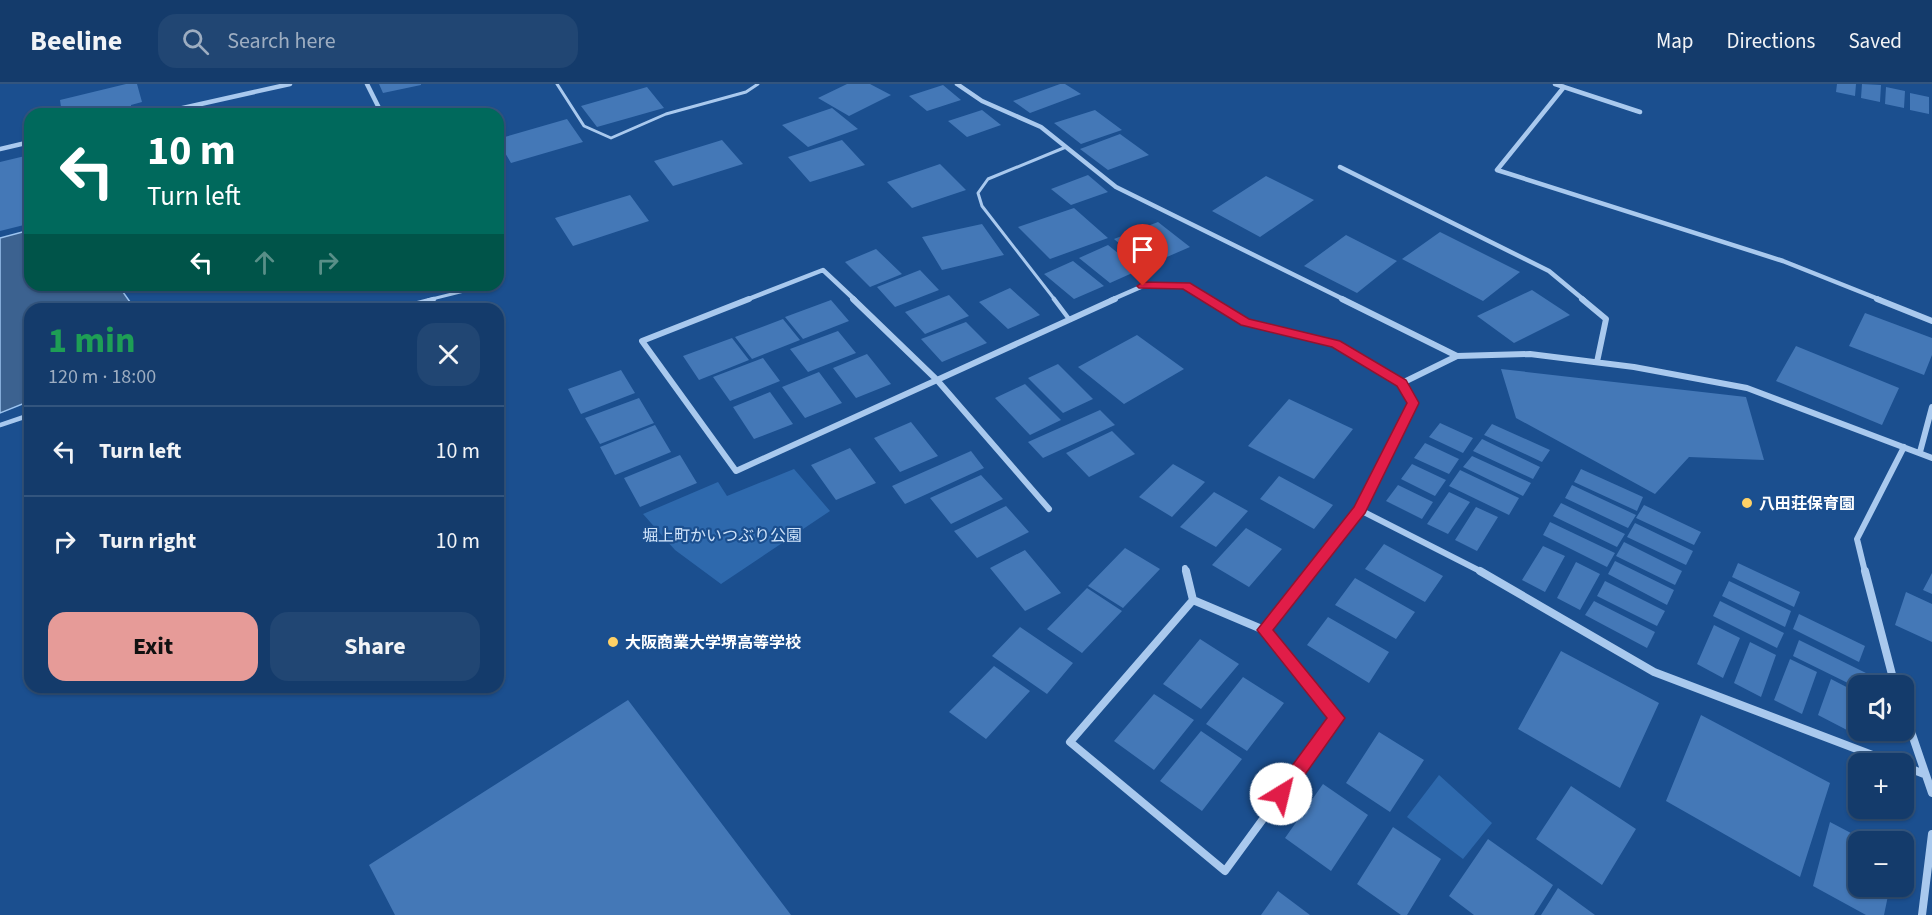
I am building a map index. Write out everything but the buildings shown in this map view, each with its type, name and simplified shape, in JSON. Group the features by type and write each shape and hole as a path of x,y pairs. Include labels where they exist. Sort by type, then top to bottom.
{"street":[{"path":"183,108 290,84"},
{"path":"367,84 379,108"},
{"path":"957,84 982,101 1041,127 1116,187 1457,356"},
{"path":"1555,84 1640,112"},
{"path":"1564,87 1497,170 1783,261 1932,321"},
{"path":"0,149 24,143"},
{"path":"1340,167 1549,271 1606,319 1597,362"},
{"path":"1049,508 936,378 823,270 642,341 736,471 936,378 1143,286 1186,286 1245,322 1336,344 1402,383 1413,403 1360,510 1264,630"},
{"path":"1402,383 1457,356 1530,354 1597,362 1747,388 1932,458"},
{"path":"1920,452 1932,407"},
{"path":"1892,675 1882,645 1857,539 1904,447"},
{"path":"1360,510 1478,570 1654,672 1867,753"},
{"path":"1185,568 1193,600"},
{"path":"1193,600 1264,630 1337,718 1225,871 1070,742 1193,600"},
{"path":"1914,741 1932,793"},
{"path":"1914,770 1924,774"},
{"path":"1922,915 1932,834"}],"lane":[{"path":"557,84 585,126 611,138 666,114 746,92 758,84"},
{"path":"1066,147 988,179 978,193 982,206 1069,319"},
{"path":"418,303 464,291"},
{"path":"0,425 24,417"}],"green space":[{"name":"堀上町かいつぶり公園","path":"794,469 830,511 721,584 675,550 643,514 718,482 727,496"},
{"path":"1439,775 1492,823 1463,859 1407,817"}],"shaded area":[{"path":"24,232 24,291 122,291 131,303 24,303 24,403 0,413 0,238"}],"place":[{"name":"八田荘保育園","path":"1747,503"},
{"name":"大阪商業大学堺高等学校","path":"613,642"}],"route":[{"path":"1143,286 1186,286 1245,322 1336,344 1402,383 1413,403 1360,510 1264,630 1337,718 1281,794"}]}
